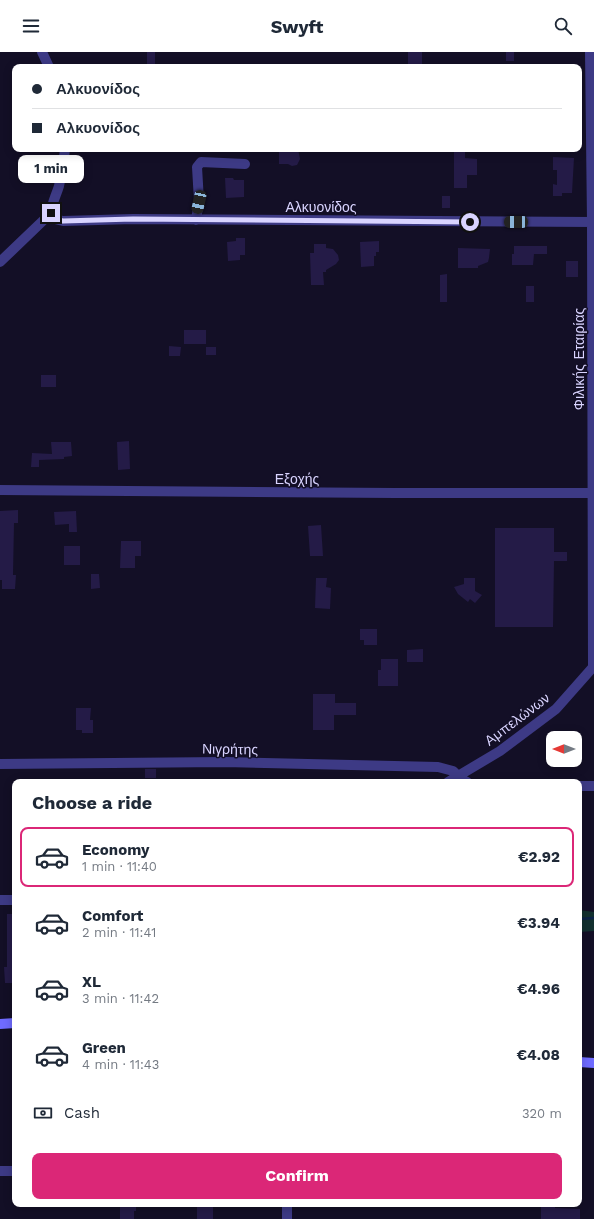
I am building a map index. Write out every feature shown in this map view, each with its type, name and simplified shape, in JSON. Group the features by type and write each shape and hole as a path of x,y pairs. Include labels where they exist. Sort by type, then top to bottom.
{"main road":[{"path":"0,1024 12,1023"},
{"path":"582,1062 594,1063"}],"street":[{"path":"42,52 48,64"},
{"name":"Φιλικής Εταιρίας","path":"590,52 593,222 594,666"},
{"path":"0,262 51,213 52,202 58,189 63,168 65,152"},
{"path":"196,220 199,202 198,164 201,162 245,164"},
{"name":"Αλκυονίδος","path":"51,213 54,219 63,221 133,219 593,222"},
{"name":"Εξοχής","path":"0,490 594,493"},
{"name":"Αμπελώνων","path":"452,779 500,751 556,709 594,666"},
{"name":"Νιγρήτης","path":"0,764 225,762 438,767 453,771 461,779"},
{"path":"582,786 594,786"},
{"path":"0,900 12,900"},
{"path":"0,1171 12,1171"},
{"path":"287,1207 287,1219"}],"green space":[{"path":"582,910 594,912 594,931 582,932"}],"building":[{"path":"147,52 155,52 155,64 147,64"},
{"path":"408,52 422,52 422,64 408,64"},
{"path":"506,52 514,52 514,61 506,61"},
{"path":"279,152 299,152 300,159 297,165 292,166 288,164 279,164"},
{"path":"454,152 465,152 465,158 477,159 477,175 467,175 467,188 454,188"},
{"path":"553,157 574,158 572,193 562,193 562,196 553,196 553,184 557,185 557,170 553,170"},
{"path":"225,178 244,180 244,197 226,198"},
{"path":"442,196 450,196 450,208 442,208"},
{"path":"236,238 245,238 245,255 240,255 240,260 228,261 227,242 236,241"},
{"path":"379,241 379,252 376,252 376,256 374,256 374,266 361,267 360,242"},
{"path":"314,244 326,244 326,248 333,249 338,255 339,260 336,264 326,270 326,272 323,272 324,285 311,285 310,253 314,253"},
{"path":"514,246 547,246 547,254 534,254 533,265 512,265"},
{"path":"458,248 490,249 488,262 478,266 478,268 458,268"},
{"path":"566,261 578,261 578,277 566,277"},
{"path":"447,274 447,302 440,302 440,275"},
{"path":"526,286 534,286 534,302 526,302"},
{"path":"184,330 206,330 206,344 184,344"},
{"path":"169,346 181,347 180,356 169,356"},
{"path":"206,347 216,347 216,355 206,355"},
{"path":"41,375 56,375 56,387 41,387"},
{"path":"129,441 130,469 118,470 117,442"},
{"path":"51,442 71,442 72,456 64,457 64,459 39,460 39,467 31,467 32,453 52,454"},
{"path":"18,510 18,523 14,523 13,575 16,575 15,589 2,589 2,580 0,580 0,511"},
{"path":"76,511 77,532 69,532 69,524 55,525 54,512"},
{"path":"321,525 323,556 310,556 308,526"},
{"path":"495,528 554,528 554,552 567,552 567,561 554,561 553,627 495,627"},
{"path":"121,541 141,541 141,556 135,556 135,568 120,568"},
{"path":"64,546 80,546 80,565 64,565"},
{"path":"91,574 99,574 100,588 91,589"},
{"path":"316,578 327,578 326,587 331,588 330,609 315,608"},
{"path":"464,578 475,578 475,591 482,595 475,603 470,599 468,602 458,594 454,587 464,584"},
{"path":"360,629 377,629 377,645 364,645 364,640 360,640"},
{"path":"423,649 423,662 407,662 407,650"},
{"path":"381,659 398,659 398,686 378,686 378,670 381,670"},
{"path":"313,694 335,694 335,703 356,703 356,715 334,715 334,730 313,730"},
{"path":"76,708 91,708 90,720 93,720 93,733 82,733 82,730 76,730"},
{"path":"145,769 156,769 156,778 145,778"},
{"path":"7,914 12,914 12,983 5,983 4,967 7,967"},
{"path":"120,1207 136,1207 136,1211 134,1211 134,1219 120,1219"},
{"path":"197,1207 213,1207 213,1219 197,1219"},
{"path":"541,1207 580,1209 580,1219 541,1219"}],"waterway":[{"path":"582,919 594,918"}],"route":[{"path":"51,213 54,219 63,221 133,219 470,222"}]}
